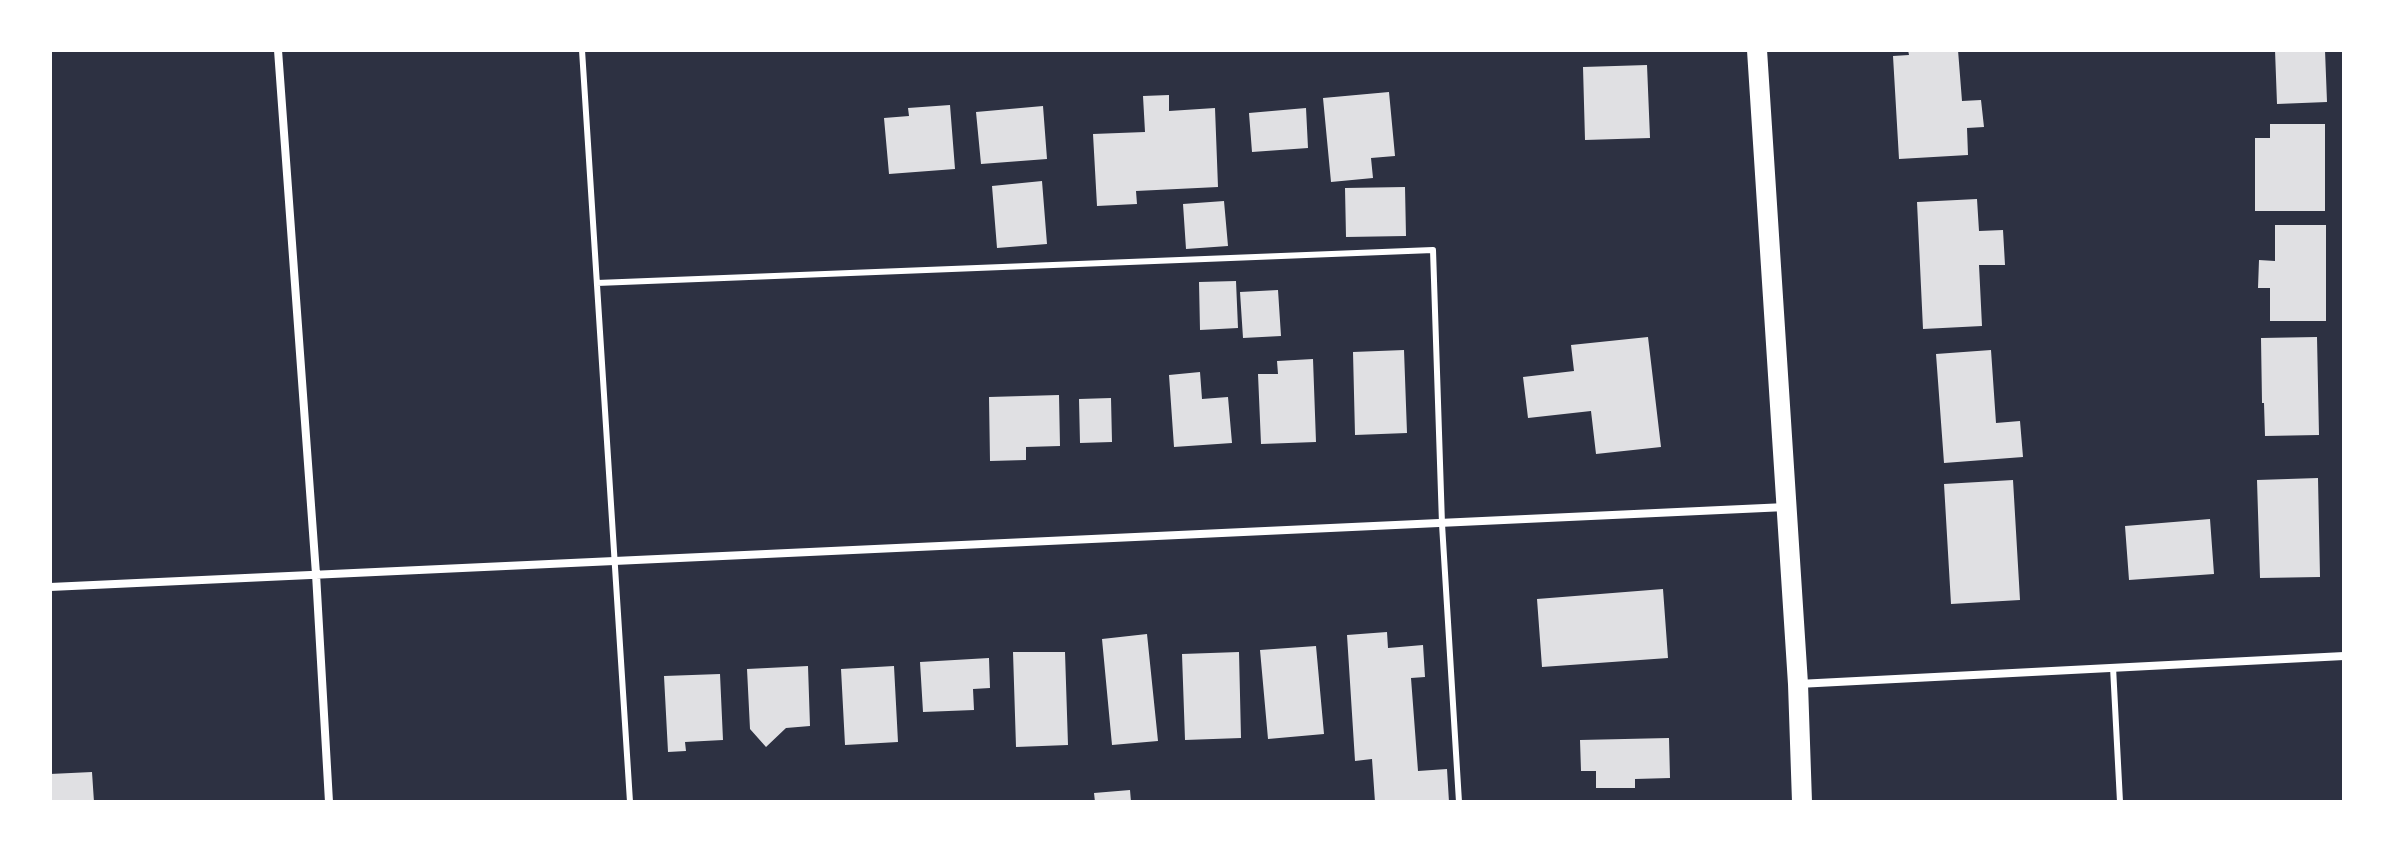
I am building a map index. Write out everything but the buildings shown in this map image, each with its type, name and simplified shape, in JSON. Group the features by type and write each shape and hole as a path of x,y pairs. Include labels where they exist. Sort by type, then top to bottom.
{"main road":[{"path":"1757,50 1798,684 1802,802"}],"street":[{"path":"278,50 316,574 329,802"},
{"path":"50,587 1787,507"},
{"path":"1798,684 2344,656"}],"lane":[{"path":"582,50 630,802"},
{"path":"597,283 1433,250 1442,524 1459,802"},
{"path":"2113,667 2120,802"}]}
